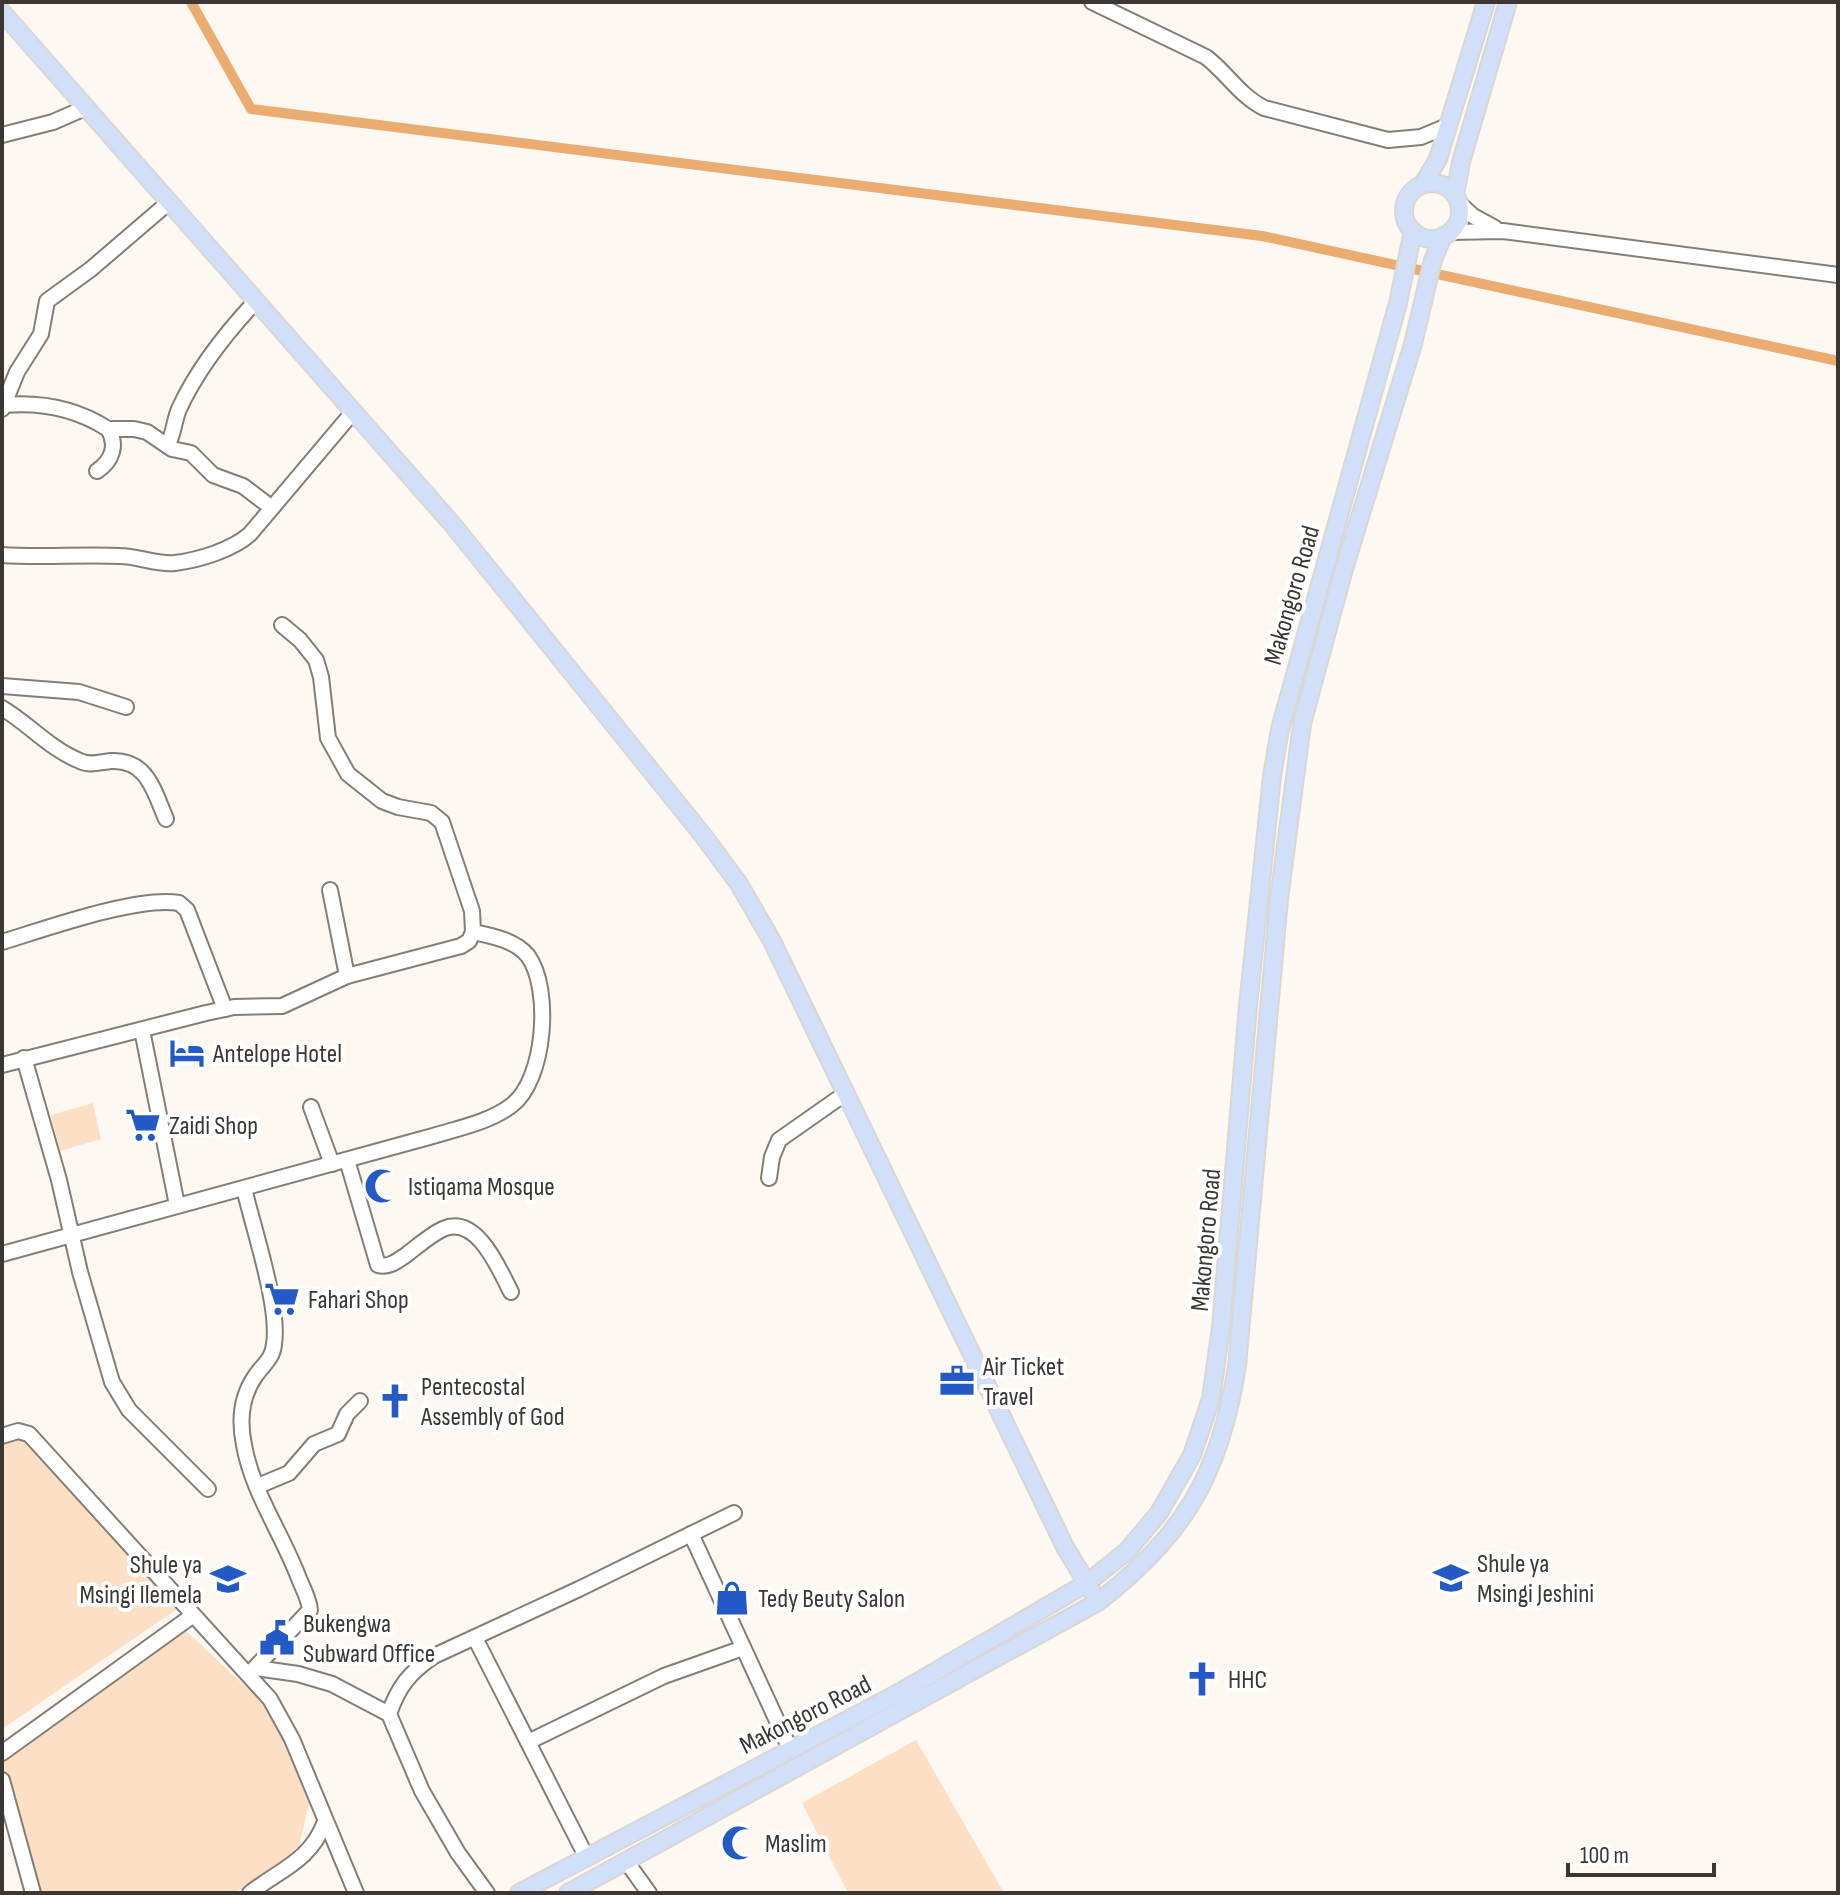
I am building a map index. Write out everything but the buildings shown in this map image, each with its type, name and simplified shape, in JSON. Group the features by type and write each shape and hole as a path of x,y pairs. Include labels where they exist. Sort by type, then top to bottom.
{"main road":[{"name":"Makongoro Road","path":"519,1893 902,1691 1087,1583 1127,1551 1159,1513 1192,1455 1211,1399 1221,1327 1248,1006 1272,776 1280,729 1412,245 1413,231 1404,214 1405,205 1438,159 1486,2"},
{"name":"Makongoro Road","path":"568,1893 1098,1602 1160,1548 1200,1490 1231,1403 1279,899 1300,740 1315,671 1413,344 1433,260 1459,218 1457,199 1461,162 1508,2"},
{"path":"2,12 453,525 739,884 772,941 1065,1547 1098,1602"},
{"path":"1423,184 1441,184 1457,199"},
{"path":"1413,231 1427,238 1447,234"}],"street":[{"path":"1092,2 1206,57 1248,100 1264,108 1388,140 1421,137 1447,126"},
{"path":"2,135 53,122 85,108"},
{"path":"1457,199 1483,223 1503,231"},
{"path":"168,203 91,269 47,301 41,334 27,354 3,407 39,404 59,408 108,429 147,432 176,450 191,453 213,475 243,486 272,508"},
{"path":"1447,234 1503,231 1838,275"},
{"path":"168,444 178,412 194,383 232,327 255,302"},
{"path":"2,555 125,556 173,563 241,542 353,412"},
{"path":"97,471 111,457 113,445 108,429"},
{"path":"2,1065 225,1009 282,1006 347,976 461,946 469,941 473,932 472,911 442,822 431,813 382,801 348,774 328,738 316,660 300,640 282,625"},
{"path":"2,686 79,692 126,707"},
{"path":"2,708 19,718 47,743 83,763 118,761 135,765 147,775 166,819"},
{"path":"330,890 347,976"},
{"path":"2,942 113,910 179,903 187,910 225,1009"},
{"path":"2,1254 480,1122 514,1105 531,1081 536,1067 542,1026 534,968 526,954 511,942 473,932"},
{"path":"142,1030 177,1205"},
{"path":"24,1058 59,1180 70,1236 107,1368 118,1395 145,1428 208,1489"},
{"path":"769,1178 772,1157 779,1140 846,1093"},
{"path":"311,1107 332,1164"},
{"path":"347,1160 378,1265 392,1264 442,1230 453,1226 464,1228 479,1238 511,1292"},
{"path":"244,1188 270,1295 275,1330 272,1356 253,1378 246,1393 241,1412 244,1447 310,1611 252,1671"},
{"path":"258,1486 280,1479 314,1444 338,1434 347,1414 360,1401"},
{"path":"2,1436 18,1431 29,1434 96,1505 192,1616 252,1671 282,1717 356,1893"},
{"path":"389,1714 396,1692 413,1670 434,1656 734,1513"},
{"path":"691,1534 790,1749"},
{"path":"2,1753 192,1616"},
{"path":"475,1638 587,1858"},
{"path":"528,1742 664,1676 743,1648"},
{"path":"252,1671 298,1674 323,1681 389,1714 422,1791 458,1853 487,1893"},
{"path":"2,1780 33,1893"},
{"path":"250,1893 305,1855 315,1844 325,1822"},
{"path":"626,1861 649,1893"}],"shaded area":[{"path":"93,1103 101,1139 60,1151 51,1115"},
{"path":"32,1426 190,1600 2,1729 2,1439"},
{"path":"184,1629 273,1712 309,1804 298,1851 249,1886 232,1893 38,1893 2,1774 2,1748"},
{"path":"916,1740 1004,1893 848,1893 802,1803"}],"waterway":[{"path":"191,2 251,109 1262,236 1838,361"}],"place":[{"name":"Antelope Hotel","path":"187,1053"},
{"name":"Zaidi Shop","path":"143,1125"},
{"name":"Istiqama Mosque","path":"382,1186"},
{"name":"Fahari Shop","path":"282,1299"},
{"name":"Air Ticket Travel","path":"957,1381"},
{"name":"Pentecostal Assembly of God","path":"395,1401"},
{"name":"Shule ya Msingi Jeshini","path":"1451,1578"},
{"name":"Shule ya Msingi Ilemela","path":"228,1579"},
{"name":"Tedy Beuty Salon","path":"732,1598"},
{"name":"Bukengwa Subward Office","path":"277,1638"},
{"name":"HHC","path":"1202,1679"},
{"name":"Maslim","path":"739,1843"}]}
